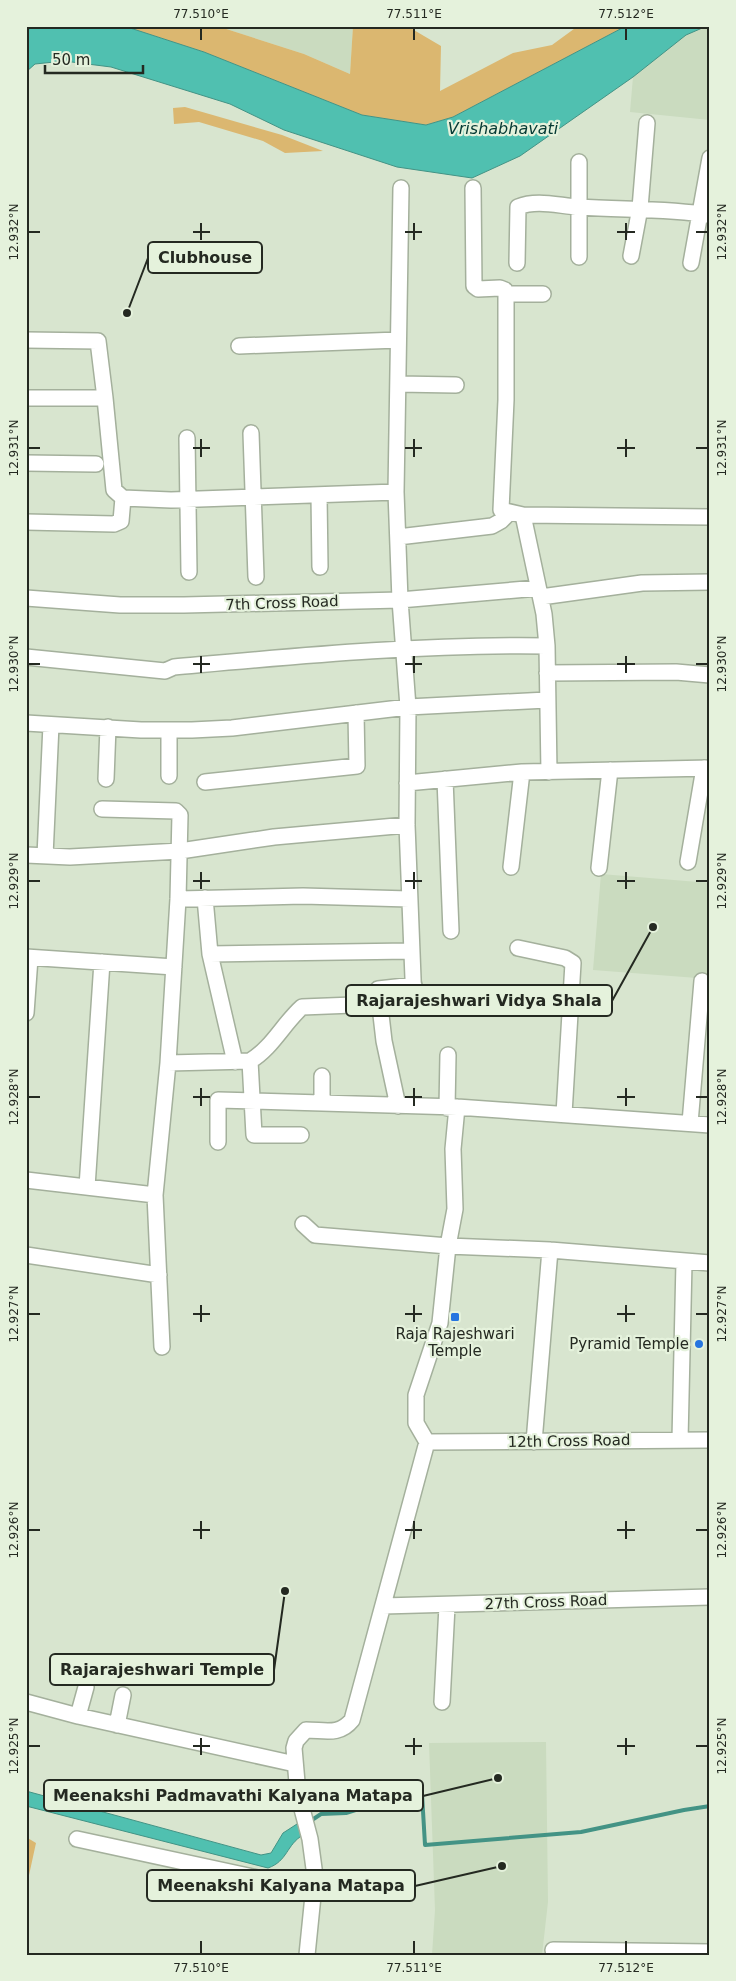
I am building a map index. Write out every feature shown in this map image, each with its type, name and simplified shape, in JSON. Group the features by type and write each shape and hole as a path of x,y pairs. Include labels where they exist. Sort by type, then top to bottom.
{"street":[{"path":"632,256 640,208 647,123"},
{"path":"691,263 705,214 710,158"},
{"path":"579,162 579,258"},
{"path":"401,188 396,492 400,600 408,707 407,825 410,951 414,1004"},
{"path":"398,537 492,526 501,522 506,516 501,510 506,400 506,294 505,290 500,288 478,289 474,286 473,188"},
{"path":"517,263 518,207 530,202 579,208 640,208 705,214"},
{"path":"506,294 543,294"},
{"path":"26,340 98,341 114,490 124,498 188,499 396,492"},
{"path":"239,346 398,340"},
{"path":"398,384 456,385"},
{"path":"26,398 105,398"},
{"path":"251,433 256,577"},
{"path":"187,438 189,572"},
{"path":"26,463 96,464"},
{"path":"319,495 320,567"},
{"path":"26,522 114,524 121,521 124,498"},
{"path":"501,510 523,515 710,517"},
{"path":"523,515 540,592 547,646 549,772"},
{"name":"7th Cross Road","path":"26,598 400,600 540,592 642,583 710,582"},
{"path":"26,657 165,671 174,667 403,648 468,645 547,646"},
{"path":"547,673 676,672 710,675"},
{"path":"26,723 169,730 232,728 408,707 547,700"},
{"path":"205,782 357,766 356,713"},
{"path":"45,856 51,725"},
{"path":"106,779 108,727"},
{"path":"169,730 169,776"},
{"path":"407,783 522,772 707,768 688,862"},
{"path":"599,868 610,770"},
{"path":"511,867 522,772"},
{"path":"445,780 451,931"},
{"path":"102,809 178,812 180,851 174,967 168,1063 155,1194 162,1347"},
{"path":"26,855 70,857 180,851 274,838 407,825"},
{"path":"178,899 303,896 409,899"},
{"path":"205,898 210,954 235,1062"},
{"path":"518,948 565,958 573,962 564,1114"},
{"path":"210,954 410,951"},
{"path":"26,1013 28,957 174,967"},
{"path":"87,1187 102,962"},
{"path":"690,1123 702,981"},
{"path":"398,1106 391,1080 379,1004 379,987 414,985"},
{"path":"168,1063 250,1061 267,1049 276,1035 302,1007 379,1004"},
{"path":"307,1955 315,1876 307,1825 298,1794 295,1764 296,1741 306,1730 338,1731 345,1729 352,1720 428,1442 416,1423 416,1395 440,1323 448,1246 456,1209 448,1054"},
{"path":"250,1061 254,1100 254,1135 300,1135"},
{"path":"322,1076 322,1102"},
{"path":"218,1142 218,1100 322,1102 452,1108 710,1125"},
{"path":"26,1180 155,1194"},
{"path":"303,1224 315,1236 448,1246 550,1250 710,1263"},
{"path":"534,1442 550,1250"},
{"path":"26,1255 159,1275"},
{"path":"680,1440 684,1262"},
{"name":"12th Cross Road","path":"428,1442 710,1440"},
{"name":"27th Cross Road","path":"383,1606 447,1606 710,1597"},
{"path":"442,1702 447,1606"},
{"path":"78,1716 86,1687"},
{"path":"117,1725 124,1695"},
{"path":"26,1702 117,1725 295,1764"},
{"path":"77,1839 313,1890"},
{"path":"553,1950 710,1952"}],"shaded area":[{"path":"124,26 217,26 304,54 350,74 353,26 407,26 441,46 440,91 513,53 552,45 578,26 626,26 453,117 426,125 362,115 204,52"},
{"path":"217,26 353,26 350,74 304,54"},
{"path":"710,26 710,120 630,112 633,77 686,35"},
{"path":"185,107 282,135 323,151 285,153 263,141 199,122 174,124 173,108"},
{"path":"601,874 710,883 710,979 593,970"},
{"path":"546,1742 548,1902 542,1955 432,1955 435,1910 429,1743"},
{"path":"26,1837 36,1843 26,1889"}],"water":[{"name":"Vrishabhavati","path":"38,26 124,26 204,52 362,115 426,125 453,117 626,26 707,26 686,35 633,77 520,156 472,178 397,167 284,130 230,104 111,67 64,61 35,64 26,72 26,30"},
{"path":"26,1791 261,1855 271,1853 283,1833 297,1824 303,1835 293,1843 280,1861 268,1868 26,1806"}],"waterway":[{"path":"309,1822 321,1814 346,1813 413,1792 422,1794 425,1845 581,1832 710,1806"}],"place":[{"name":"Clubhouse","path":"127,313"},
{"name":"Rajarajeshwari Vidya Shala","path":"653,927"},
{"name":"Raja Rajeshwari Temple","path":"455,1317"},
{"name":"Pyramid Temple","path":"699,1344"},
{"name":"Rajarajeshwari Temple","path":"285,1591"},
{"name":"Meenakshi Padmavathi Kalyana Matapa","path":"498,1778"},
{"name":"Meenakshi Kalyana Matapa","path":"502,1866"}]}
